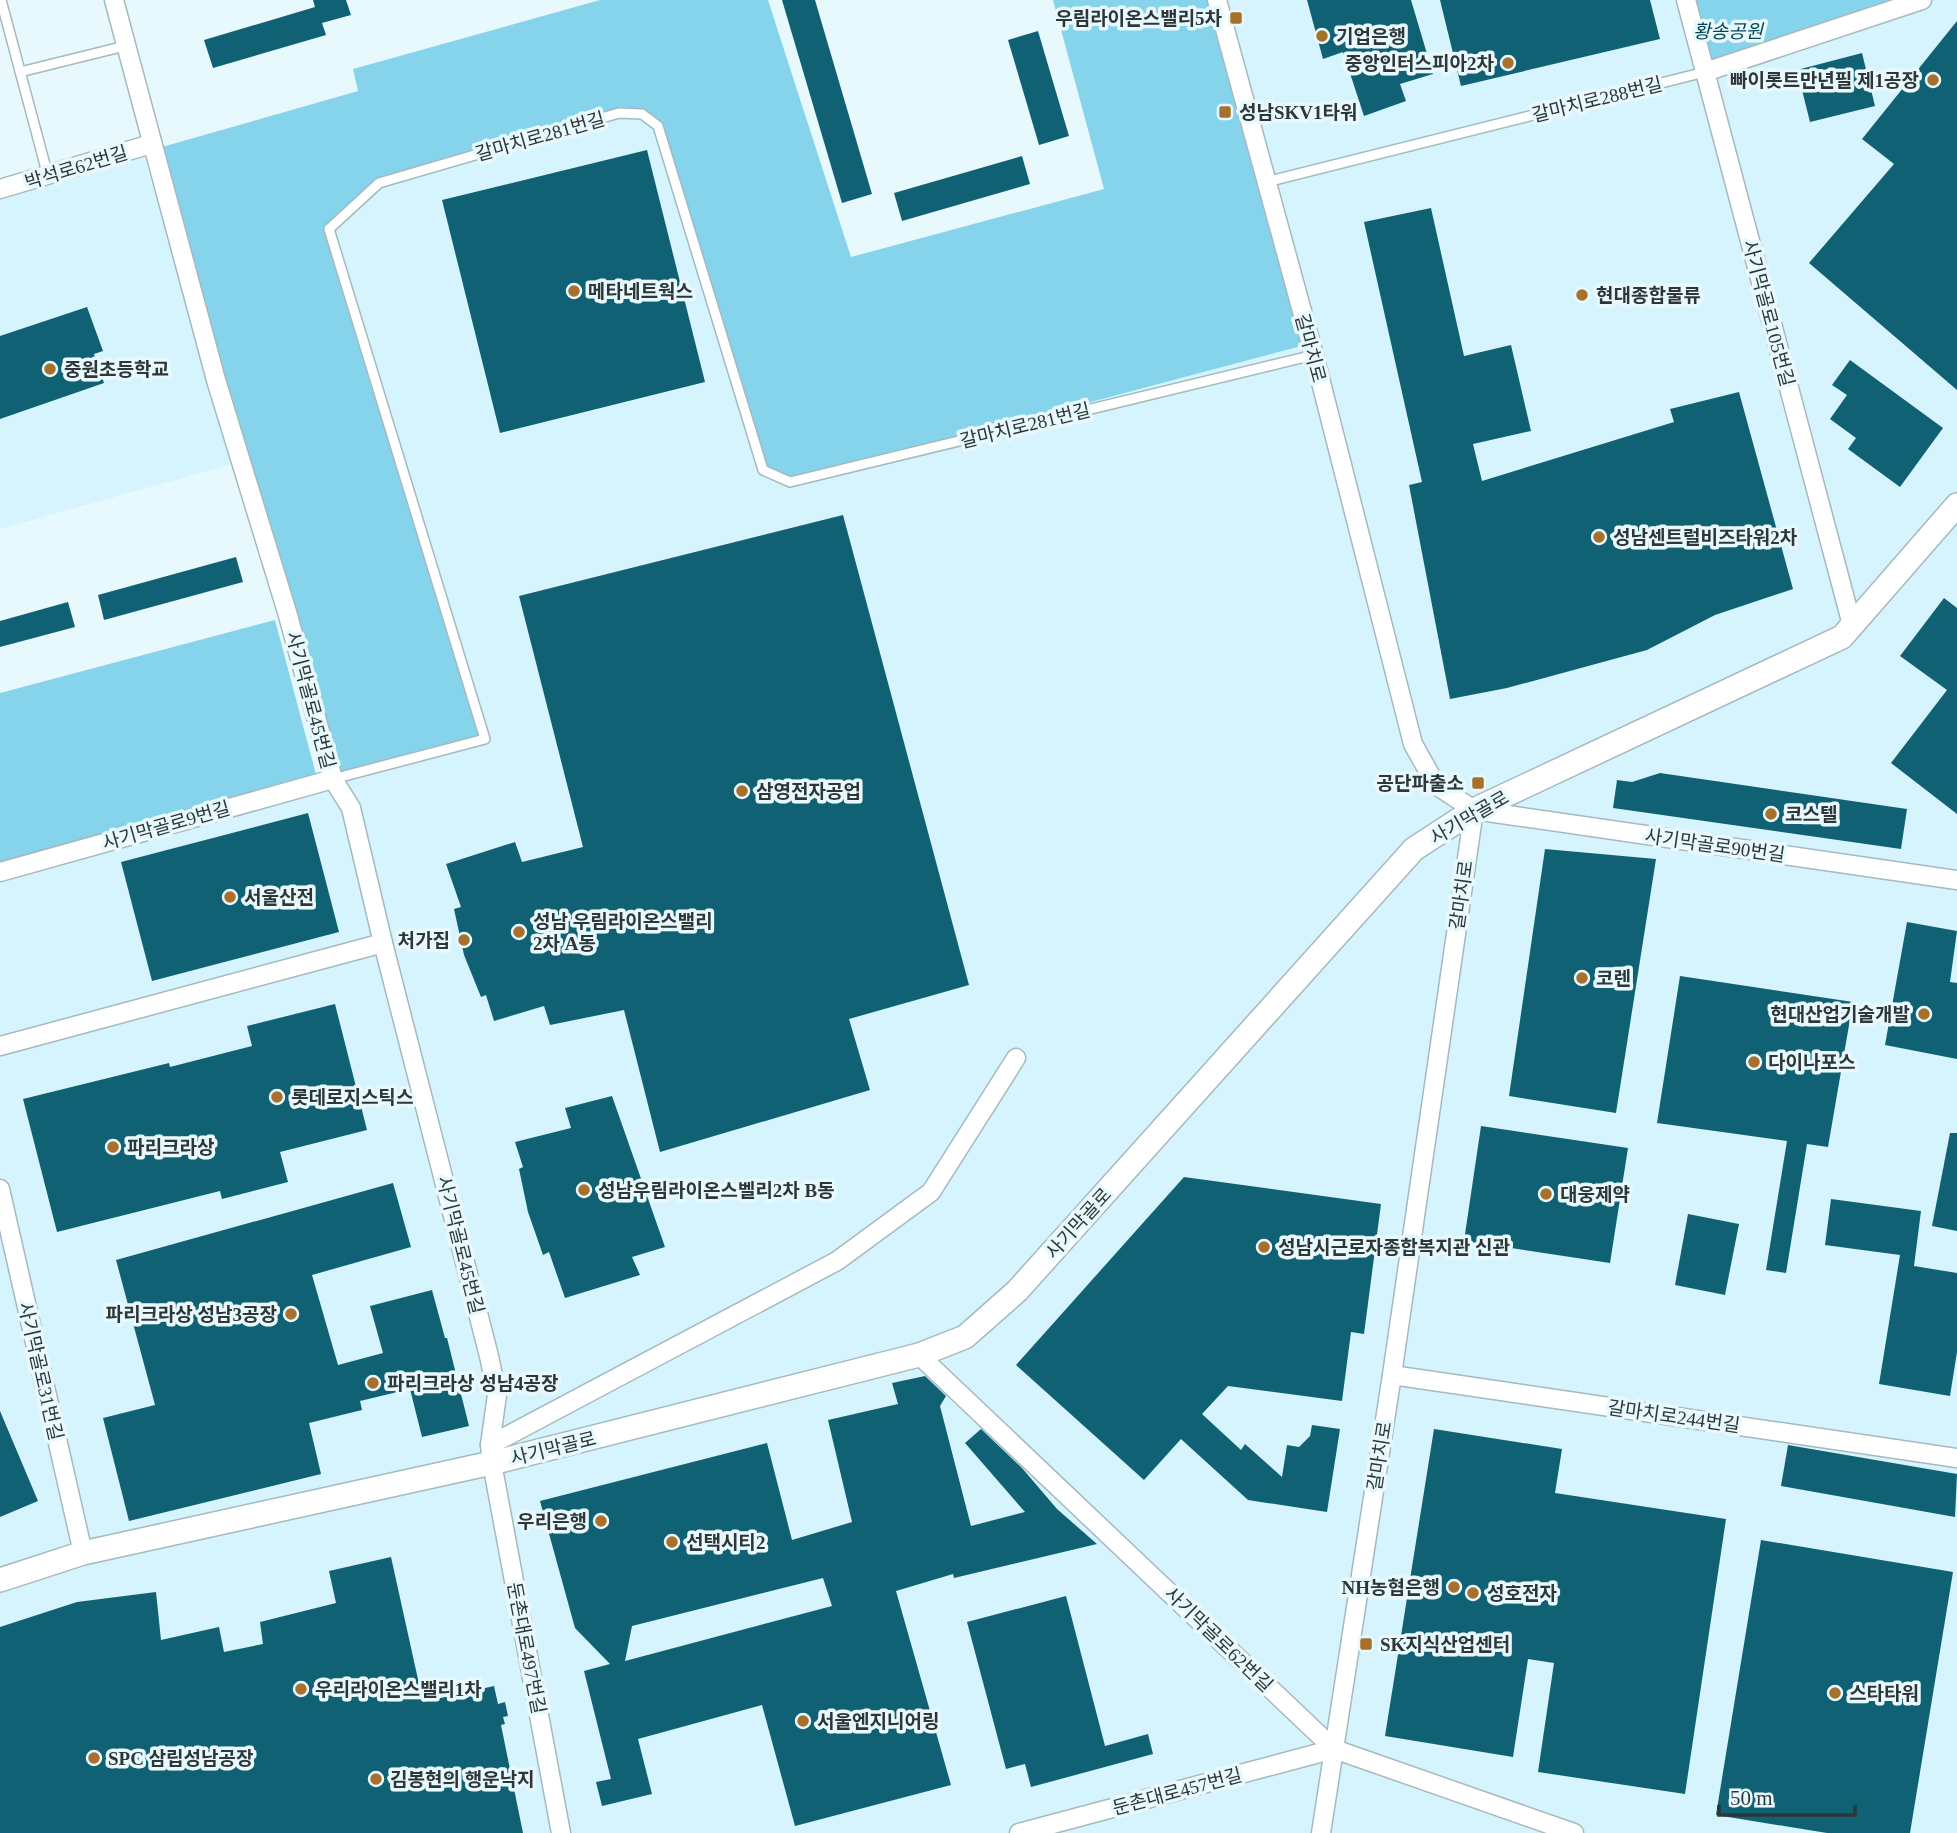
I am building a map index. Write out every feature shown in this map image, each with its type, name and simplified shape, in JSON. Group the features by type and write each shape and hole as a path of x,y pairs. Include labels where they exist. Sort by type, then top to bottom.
{"street":[{"name":"사기막골로45번길","path":"114,0 216,380 287,612 332,779 351,808 489,1356 497,1395 491,1454"},
{"name":"갈마치로","path":"1217,0 1314,355 1413,744 1436,785 1474,810 1392,1375 1321,1833"},
{"name":"사기막골로105번길","path":"1686,0 1852,625"},
{"name":"갈마치로288번길","path":"1705,72 1922,0"},
{"name":"박석로62번길","path":"0,189 151,144"},
{"name":"사기막골로","path":"0,1580 82,1553 491,1454 919,1355 965,1337 1017,1291 1415,849 1474,810 1842,637 1957,505"},
{"name":"사기막골로9번길","path":"0,872 332,779"},
{"name":"사기막골로90번길","path":"1474,810 1957,880"},
{"path":"0,1046 383,943"},
{"path":"491,1454 825,1268 931,1192 1016,1058"},
{"name":"사기막골로31번길","path":"0,1189 82,1553"},
{"name":"사기막골로62번길","path":"919,1355 1334,1749 1574,1833"},
{"name":"갈마치로244번길","path":"1392,1375 1957,1458"},
{"name":"둔촌대로497번길","path":"491,1454 561,1833"},
{"name":"둔촌대로457번길","path":"1019,1833 1334,1749"}],"lane":[{"path":"1,0 48,176"},
{"path":"20,72 125,46"},
{"name":"갈마치로288번길","path":"1266,182 1705,72"},
{"name":"갈마치로281번길","path":"332,779 485,740 329,229 379,183 619,113 642,114 657,126 763,470 790,482 1314,355"}],"shaded area":[{"path":"1217,0 1957,0 1957,1833 0,1833 0,877 484,739 329,229 379,183 619,113 642,114 658,126 763,470 1309,344"},
{"path":"141,148 236,463 0,529 0,189"}],"green space":[{"path":"600,0 768,0 851,257 1104,189 1053,0 1217,0 1309,344 790,482 763,470 658,126 642,114 619,113 379,183 329,229 485,739 333,779 162,147 358,91 353,69"},
{"name":"황송공원","path":"1686,0 1922,0 1705,72"},
{"path":"275,620 318,782 0,871 0,693"}],"building":[{"path":"313,0 346,0 351,15 322,23 326,35 213,68 204,40 315,7"},
{"path":"782,0 815,0 872,194 842,203"},
{"path":"1307,0 1411,0 1433,74 1400,84 1406,101 1364,116 1343,52 1323,59"},
{"name":"중앙인터스피아2차","path":"1440,0 1650,0 1660,39 1461,86"},
{"path":"1957,21 1957,390 1809,263 1894,164 1862,139"},
{"path":"1038,31 1069,136 1039,145 1008,40"},
{"path":"1862,53 1875,106 1810,122 1797,70"},
{"name":"메타네트웍스","path":"647,150 705,382 500,433 442,200"},
{"path":"1022,156 1030,184 902,221 894,193"},
{"name":"성남센트럴비즈타워2차","path":"1431,208 1464,356 1511,345 1531,431 1473,444 1482,481 1674,422 1670,409 1739,392 1793,589 1715,615 1647,650 1507,688 1450,699 1409,485 1422,482 1364,222"},
{"name":"중원초등학교","path":"87,307 103,351 94,354 104,383 0,419 0,336"},
{"path":"1850,360 1943,428 1900,487 1848,449 1856,438 1830,419 1847,395 1832,385"},
{"name":"삼영전자공업","path":"843,515 969,985 849,1019 870,1090 660,1152 624,1010 550,1025 544,1006 494,1021 486,995 481,997 464,955 454,909 461,907 446,864 515,842 522,862 583,847 519,596"},
{"path":"236,557 243,582 104,620 98,595"},
{"path":"1944,598 1957,608 1957,814 1891,763 1947,690 1900,656"},
{"path":"68,602 75,627 0,647 0,621"},
{"path":"1660,773 1907,809 1901,849 1613,808 1617,780 1632,782"},
{"name":"서울산전","path":"308,813 339,932 152,981 121,862"},
{"name":"코렌","path":"1545,849 1656,859 1616,1113 1509,1096"},
{"name":"현대산업기술개발","path":"1907,922 1957,931 1950,982 1957,983 1957,1059 1885,1045"},
{"name":"다이나포스","path":"1680,976 1853,1002 1828,1147 1807,1144 1786,1273 1766,1270 1787,1141 1657,1123"},
{"path":"335,1004 367,1130 280,1152 288,1182 222,1199 220,1191 57,1232 23,1099 169,1063 170,1067 252,1046 247,1026"},
{"name":"성남우림라이온스벨리2차 B동","path":"612,1096 665,1247 632,1257 640,1275 565,1298 549,1252 543,1255 528,1212 519,1169 523,1167 515,1142 571,1128 565,1108"},
{"name":"대웅제약","path":"1481,1126 1628,1148 1610,1263 1464,1241"},
{"path":"1950,1133 1957,1133 1957,1231 1932,1226"},
{"path":"1184,1177 1381,1204 1364,1334 1351,1332 1342,1401 1228,1386 1202,1414 1241,1450 1245,1444 1282,1477 1287,1445 1299,1447 1310,1436 1312,1425 1340,1429 1327,1512 1248,1500 1181,1439 1144,1480 1016,1365"},
{"path":"393,1183 411,1247 312,1275 338,1365 383,1353 370,1306 432,1290 469,1426 422,1437 410,1389 360,1401 362,1410 309,1423 321,1474 129,1521 103,1418 155,1405 116,1260"},
{"path":"1831,1199 1921,1211 1914,1266 1957,1273 1957,1352 1950,1396 1879,1384 1900,1255 1825,1245"},
{"path":"1688,1214 1739,1224 1725,1295 1675,1285"},
{"path":"925,1376 946,1396 940,1406 971,1526 1025,1512 965,1443 981,1429 1022,1468 1057,1509 1097,1544 954,1578 953,1574 896,1591 951,1785 795,1826 762,1705 638,1739 652,1794 602,1806 596,1782 611,1779 584,1671 610,1664 575,1628 540,1501 767,1443 792,1540 852,1522 828,1420 898,1404 892,1383","holes":["823,1578 832,1606 625,1661 632,1626"]},
{"path":"0,1411 38,1501 0,1517"},
{"path":"1434,1429 1562,1449 1555,1493 1726,1519 1685,1794 1538,1772 1554,1663 1528,1659 1513,1757 1385,1736"},
{"path":"1788,1445 1957,1474 1955,1517 1781,1486"},
{"name":"스타타워","path":"1761,1540 1953,1572 1910,1833 1827,1833 1716,1815"},
{"path":"391,1557 423,1702 494,1686 498,1704 505,1702 508,1716 503,1717 505,1724 501,1725 523,1833 0,1833 0,1627 77,1602 156,1592 161,1640 219,1627 224,1652 263,1644 260,1622 336,1603 329,1571"},
{"path":"1066,1596 1105,1746 1148,1734 1153,1754 1031,1787 1025,1764 1006,1769 967,1622"}],"place":[{"name":"우림라이온스밸리5차","path":"1236,18"},
{"name":"기업은행","path":"1322,36"},
{"name":"중앙인터스피아2차","path":"1508,63"},
{"name":"빠이롯트만년필 제1공장","path":"1933,80"},
{"name":"성남SKV1타워","path":"1225,112"},
{"name":"메타네트웍스","path":"574,291"},
{"name":"현대종합물류","path":"1582,295"},
{"name":"중원초등학교","path":"50,369"},
{"name":"성남센트럴비즈타워2차","path":"1599,537"},
{"name":"공단파출소","path":"1478,783"},
{"name":"삼영전자공업","path":"742,791"},
{"name":"코스텔","path":"1771,814"},
{"name":"서울산전","path":"230,897"},
{"name":"성남 우림라이온스밸리 2차 A동","path":"519,932"},
{"name":"처가집","path":"464,940"},
{"name":"코렌","path":"1582,978"},
{"name":"현대산업기술개발","path":"1924,1014"},
{"name":"다이나포스","path":"1754,1062"},
{"name":"롯데로지스틱스","path":"277,1097"},
{"name":"파리크라상","path":"113,1147"},
{"name":"성남우림라이온스벨리2차 B동","path":"584,1190"},
{"name":"대웅제약","path":"1546,1194"},
{"name":"성남시근로자종합복지관 신관","path":"1264,1247"},
{"name":"파리크라상 성남3공장","path":"291,1314"},
{"name":"파리크라상 성남4공장","path":"373,1383"},
{"name":"우리은행","path":"601,1521"},
{"name":"선택시티2","path":"672,1542"},
{"name":"NH농협은행","path":"1454,1587"},
{"name":"성호전자","path":"1473,1593"},
{"name":"SK지식산업센터","path":"1366,1644"},
{"name":"우리라이온스밸리1차","path":"301,1689"},
{"name":"스타타워","path":"1835,1693"},
{"name":"서울엔지니어링","path":"803,1721"},
{"name":"SPC 삼립성남공장","path":"94,1758"},
{"name":"김봉현의 행운낙지","path":"376,1779"}]}
